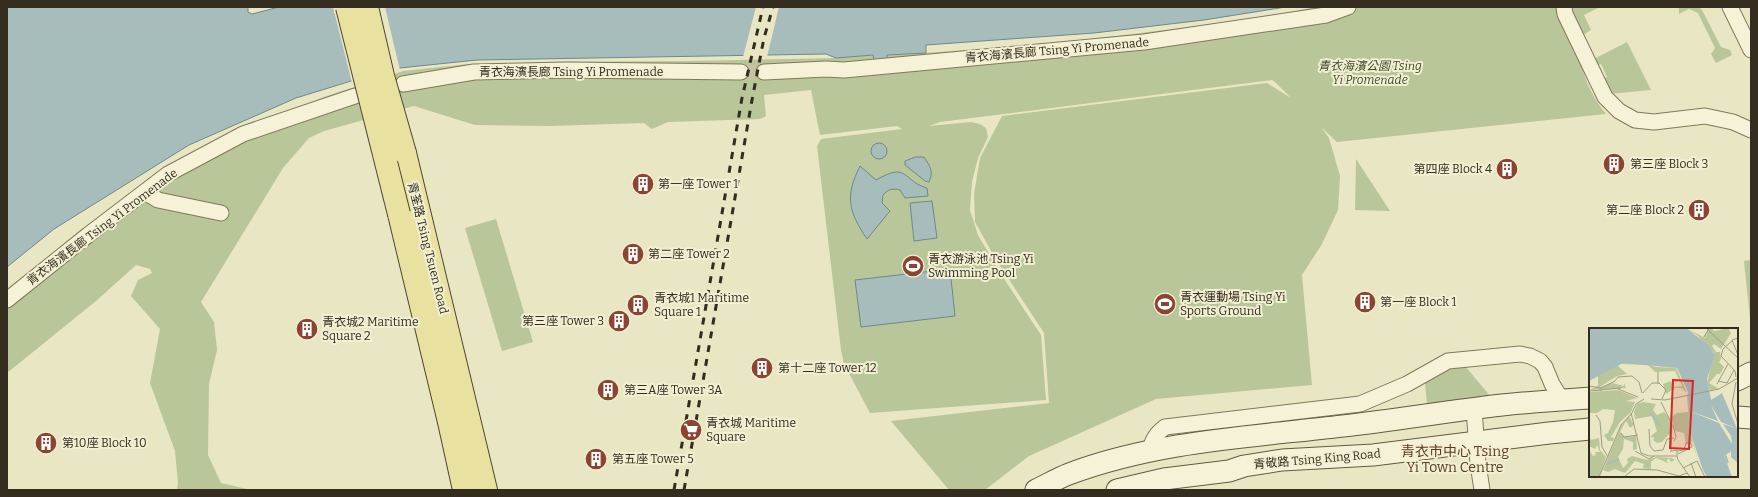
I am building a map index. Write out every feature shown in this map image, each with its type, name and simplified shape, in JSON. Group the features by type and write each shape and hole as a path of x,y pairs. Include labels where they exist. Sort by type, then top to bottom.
{"main road":[{"name":"青荃路 Tsing Tsuen Road","path":"347,7 389,172 464,490"},
{"name":"青荃路 Tsing Tsuen Road","path":"367,7 383,76 426,238 486,490"},
{"path":"1738,380 1751,373"},
{"path":"1036,490 1067,475 1084,469 1150,451 1221,440 1412,418 1474,409 1589,398"},
{"path":"1738,417 1751,418"},
{"name":"青敬路 Tsing King Road","path":"1117,490 1174,477 1229,471 1244,466 1282,460 1373,454 1589,429"},
{"path":"1150,451 1151,460 1159,465 1170,467 1228,461 1237,462 1244,466"}],"street":[{"name":"青衣海濱長廊 Tsing Yi Promenade","path":"764,72 826,69 844,70 1144,42 1326,15 1348,7"},
{"path":"1564,7 1565,14 1605,97 1619,111 1635,120 1654,122 1705,116 1733,122 1751,130"},
{"path":"1730,7 1751,50"},
{"name":"青衣海濱長廊 Tsing Yi Promenade","path":"403,84 474,72 567,70 740,72"},
{"name":"青衣海濱長廊 Tsing Yi Promenade","path":"7,300 88,235 168,174 243,134 355,96"},
{"path":"145,192 158,200 221,213"},
{"path":"1150,451 1151,443 1155,436 1165,427 1360,404 1407,384 1448,361 1520,354 1530,356 1540,361 1545,367 1552,384 1564,400"},
{"path":"1474,409 1476,442 1482,490"}],"green space":[{"name":"青衣海濱公園 Tsing Yi Promenade","path":"1315,7 1600,7 1584,15 1591,30 1581,36 1575,24 1583,71 1592,92 1606,114 1337,142 1321,127 1329,138 1340,176 1338,210 1322,244 1302,275 1312,385 1156,399 1029,456 985,490 949,490 891,421 1049,403 1044,333 995,258 975,222 974,194 980,158 1002,116 1267,83 1291,98 1275,82 1272,80 940,122 929,126 971,122 980,124 986,128 988,137 978,158 972,182 970,210 978,235 999,271 1041,335 1046,400 870,413 844,364 841,350 817,146 821,139 902,129 897,126 820,135 811,90 764,95 766,116 760,119 668,122 652,129 644,123 550,126 475,125 414,106 324,131 309,138 283,168 201,302 214,322 217,350 209,384 208,455 221,483 251,490 177,490 178,483 175,451 150,383 160,329 131,296 138,280 152,273 150,269 136,265 96,301 7,373 7,291 98,218 151,182 212,145 324,97 403,71 468,64 546,62 836,58 873,55 887,59 887,55 1022,46 1122,35 1236,21"},
{"path":"1679,7 1699,7 1721,47 1730,50 1732,55 1716,63 1711,54 1715,48 1698,13 1689,9 1679,14"},
{"path":"1627,42 1651,90 1609,94 1602,80 1607,77 1601,64 1595,66 1592,60"},
{"path":"1356,159 1390,211 1355,210"},
{"path":"496,219 533,342 502,351 465,228"},
{"path":"1751,260 1751,328 1744,261"},
{"path":"1464,365 1491,397 1427,404 1425,383 1454,366"}],"water":[{"path":"7,7 248,7 248,12 252,14 279,7 1286,7 1204,20 1094,33 926,45 926,53 887,55 887,59 874,60 873,55 836,58 826,54 477,60 390,69 296,98 189,145 54,229 7,267"},
{"path":"876,143 882,143 887,148 885,157 882,159 876,159 871,154 871,148"},
{"path":"915,157 924,157 928,163 931,169 929,182 925,181 905,165 905,161"},
{"path":"860,166 876,180 894,172 900,172 919,185 927,188 928,196 905,198 900,190 893,189 887,191 883,195 882,203 890,211 867,239 852,212 851,203 852,186"},
{"path":"932,201 937,238 914,241 910,203"},
{"path":"950,269 955,316 861,327 855,280"}],"pier":[{"path":"333,7 385,7 400,70 390,71 352,83"},
{"path":"756,7 779,7 767,57 743,57"}],"tunnel":[{"path":"741,72 764,72"}],"railway":[{"path":"674,490 742,98 763,7"},
{"path":"684,490 752,100 764,38 773,7"}],"place":[{"name":"第三座 Block 3","path":"1614,164"},
{"name":"第四座 Block 4","path":"1507,169"},
{"name":"第一座 Tower 1","path":"643,184"},
{"name":"第二座 Block 2","path":"1699,210"},
{"name":"第二座 Tower 2","path":"633,254"},
{"name":"青衣游泳池 Tsing Yi Swimming Pool","path":"913,266"},
{"name":"第一座 Block 1","path":"1365,302"},
{"name":"青衣運動場 Tsing Yi Sports Ground","path":"1165,304"},
{"name":"青衣城1 Maritime Square 1","path":"638,305"},
{"name":"第三座 Tower 3","path":"619,321"},
{"name":"青衣城2 Maritime Square 2","path":"307,329"},
{"name":"第十二座 Tower 12","path":"762,368"},
{"name":"第三A座 Tower 3A","path":"608,390"},
{"name":"青衣城 Maritime Square","path":"691,430"},
{"name":"第10座 Block 10","path":"46,443"},
{"name":"第五座 Tower 5","path":"596,459"}],"district":[{"name":"青衣市中心 Tsing Yi Town Centre","path":"1455,460"}]}
